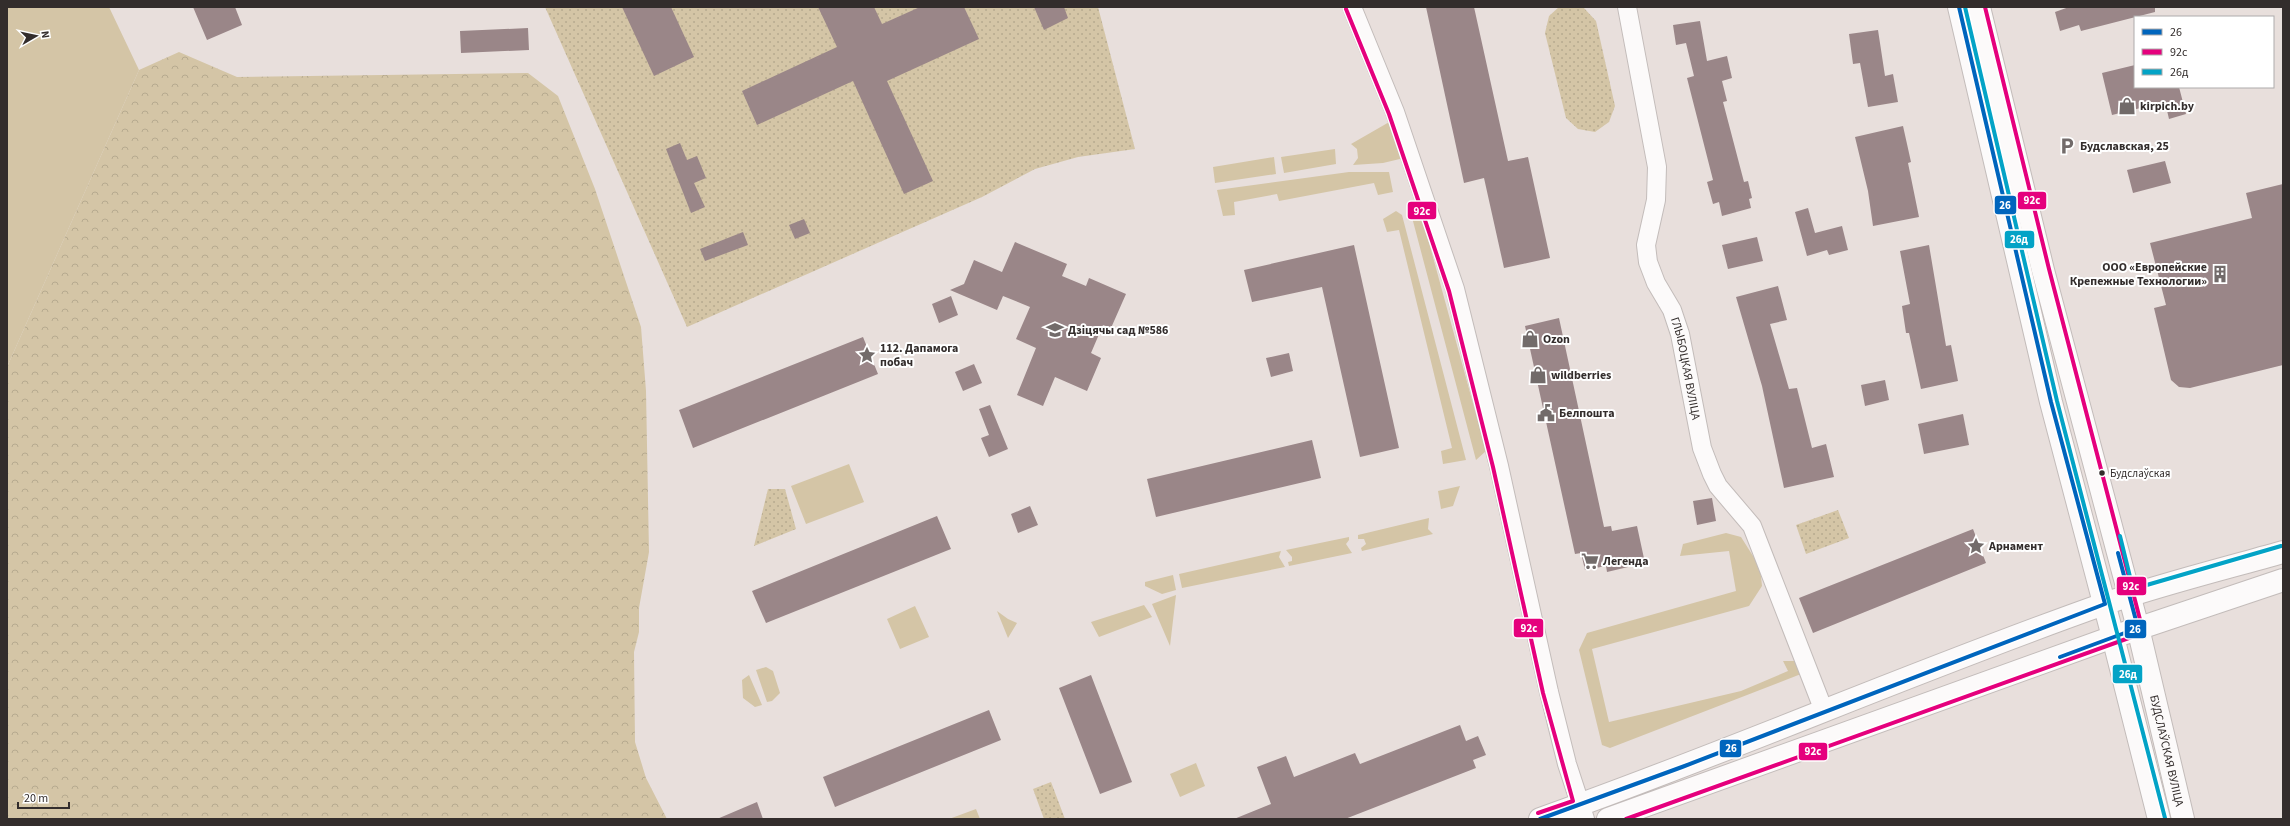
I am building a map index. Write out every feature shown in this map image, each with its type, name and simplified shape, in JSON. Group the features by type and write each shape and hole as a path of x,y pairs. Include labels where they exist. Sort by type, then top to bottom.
{"main road":[{"name":"БУДСЛАЎСКАЯ ВУЛІЦА","path":"1959,7 2047,386 2105,604 2159,819"},
{"name":"БУДСЛАЎСКАЯ ВУЛІЦА","path":"1979,7 2043,270 2138,628 2183,819"},
{"path":"1540,819 1583,812 1824,710 2016,636 2105,604 2283,552"},
{"path":"1608,819 2138,628 2283,580"}],"street":[{"path":"1352,7 1395,112 1455,289 1499,466 1549,692 1583,812"},
{"name":"ГЛЫБОЦКАЯ ВУЛІЦА","path":"1627,7 1657,167 1656,200 1646,245 1648,262 1656,283 1672,310 1680,334 1702,448 1712,474 1718,486 1752,526 1824,710"}],"green space":[{"path":"7,7 109,7 139,70 7,367"},
{"path":"545,7 1098,7 1135,149 1078,157 1035,169 982,197 687,327"},
{"path":"1559,7 1583,7 1596,21 1615,106 1609,122 1595,132 1578,129 1566,118 1545,33 1549,16"},
{"path":"179,52 237,77 528,73 558,96 595,189 641,327 646,391 649,552 639,608 639,632 634,652 635,742 646,778 667,819 7,819 7,367 139,70"},
{"path":"1391,121 1404,158 1383,163 1353,165 1358,158 1357,149 1351,144"},
{"path":"1335,149 1336,164 1284,173 1281,157"},
{"path":"1274,157 1276,174 1215,183 1213,167"},
{"path":"1349,172 1389,172 1393,192 1378,195 1374,183 1279,201 1277,194 1234,202 1235,215 1223,216 1217,190"},
{"path":"1409,206 1419,206 1486,451 1476,460"},
{"path":"1396,211 1402,215 1466,460 1443,464 1441,451 1452,448 1399,230 1387,232 1383,219"},
{"path":"849,464 864,502 806,524 791,486"},
{"path":"1460,486 1453,506 1441,509 1438,491"},
{"path":"768,489 785,489 796,529 754,546"},
{"path":"1838,510 1849,538 1806,554 1796,525"},
{"path":"1429,518 1428,529 1433,534 1362,551 1361,548 1366,544 1364,539 1358,539 1358,535"},
{"path":"1726,533 1741,537 1760,567 1762,586 1749,606 1592,649 1609,722 1741,691 1788,671 1783,661 1795,661 1801,674 1610,748 1602,745 1579,650 1587,633 1736,591 1729,551 1680,556 1683,544"},
{"path":"1349,537 1346,544 1352,553 1289,566 1288,562 1292,561 1292,557 1286,550"},
{"path":"1281,551 1279,557 1285,567 1182,588 1179,574"},
{"path":"1173,575 1176,590 1162,594 1145,586 1145,582"},
{"path":"1176,595 1170,646 1152,604"},
{"path":"1144,605 1152,617 1099,637 1091,622"},
{"path":"915,606 929,637 900,649 887,619"},
{"path":"997,611 1008,619 1017,623 1008,638"},
{"path":"766,667 773,671 780,693 772,701 767,702 756,670"},
{"path":"749,675 762,705 755,707 743,698 742,680"},
{"path":"1196,763 1205,786 1180,797 1170,774"},
{"path":"1051,782 1065,819 1044,819 1033,789"},
{"path":"976,809 980,819 949,819"}],"building":[{"path":"193,7 235,7 242,25 207,40"},
{"path":"622,7 671,7 694,57 654,76"},
{"path":"818,7 874,7 882,24 920,7 964,7 979,39 887,81 933,181 904,194 853,81 757,125 742,91 837,47"},
{"path":"1034,7 1064,7 1068,18 1044,30"},
{"path":"1426,7 1474,7 1508,161 1528,157 1550,258 1504,268 1484,178 1464,183"},
{"path":"2069,7 2155,7 2155,12 2134,16 2134,17 2081,31 2079,25 2060,31 2055,12"},
{"path":"1700,21 1707,61 1727,56 1732,78 1722,81 1727,101 1723,102 1744,182 1748,181 1752,198 1749,199 1751,208 1722,216 1719,202 1713,204 1707,182 1713,180 1687,78 1694,76 1686,43 1676,45 1673,25"},
{"path":"528,28 529,50 461,53 460,31"},
{"path":"1878,30 1885,76 1893,74 1898,102 1868,107 1860,63 1853,64 1849,34"},
{"path":"2134,65 2134,88 2179,88 2186,114 2169,119 2165,102 2112,115 2102,73"},
{"path":"1903,126 1911,162 1908,163 1919,217 1873,226 1868,191 1855,137"},
{"path":"680,143 687,160 697,156 706,178 694,183 705,207 691,213 666,149"},
{"path":"2165,161 2171,183 2133,193 2127,170"},
{"name":"ООО «Европейские Крепежные Технологии»","path":"2283,184 2283,365 2190,388 2179,387 2171,380 2154,308 2166,305 2150,243 2252,218 2246,193"},
{"path":"1808,208 1815,233 1842,226 1848,250 1829,255 1827,250 1807,256 1795,212"},
{"path":"804,219 810,233 795,239 789,225"},
{"path":"743,232 748,245 705,261 700,249"},
{"path":"1757,237 1763,261 1728,269 1722,245"},
{"path":"1015,242 1067,264 1062,276 1086,286 1089,278 1126,294 1111,328 1103,325 1091,353 1101,358 1087,391 1055,377 1043,406 1017,395 1036,348 1016,339 1030,307 1003,296 997,310 950,290 964,284 974,260 1002,272"},
{"path":"1354,245 1399,448 1360,457 1322,287 1252,302 1244,270"},
{"path":"1929,245 1946,346 1951,345 1958,381 1921,389 1909,333 1906,333 1902,306 1910,304 1900,251"},
{"path":"1778,286 1787,320 1770,324 1789,389 1797,388 1812,448 1826,444 1834,477 1784,488 1762,386 1736,297"},
{"path":"951,296 958,315 939,323 932,304"},
{"path":"1559,318 1604,527 1611,526 1612,531 1637,526 1645,563 1607,572 1606,566 1585,570 1581,553 1575,554 1525,326"},
{"path":"863,337 878,374 693,448 679,410"},
{"path":"1289,353 1293,371 1271,377 1266,358"},
{"path":"974,364 982,383 963,391 955,372"},
{"path":"1885,380 1889,400 1865,406 1861,385"},
{"path":"990,405 1008,449 989,457 981,438 989,435 979,409"},
{"path":"1963,414 1969,445 1924,454 1918,424"},
{"path":"1312,440 1321,478 1156,517 1147,479"},
{"path":"1712,498 1716,521 1697,525 1693,501"},
{"path":"1030,506 1038,525 1018,533 1011,514"},
{"path":"937,516 951,549 766,623 752,591"},
{"path":"1973,529 1986,563 1813,633 1799,598"},
{"path":"1091,675 1132,782 1100,794 1059,688"},
{"path":"989,710 1001,740 835,807 823,777"},
{"path":"1460,725 1466,741 1478,736 1486,755 1473,760 1476,768 1345,819 1234,819 1271,804 1257,767 1286,756 1294,777 1355,753 1360,764"},
{"path":"757,802 763,819 717,819"}],"transit line":[{"name":"26","path":"1540,819 1682,767 2105,604 2051,402 1959,7"},
{"name":"26д","path":"1965,7 2057,401 2165,818"},
{"name":"92с","path":"1626,819 2140,634 2143,631 2049,269 1985,7"},
{"name":"92с","path":"1346,9 1389,114 1449,291 1493,467 1543,693 1573,801 1538,813"},
{"name":"26д","path":"2120,536 2133,589 2281,546"},
{"name":"26","path":"2060,657 2138,628 2118,553"}],"place":[{"name":"kirpich.by","path":"2127,106"},
{"name":"Будславская, 25","path":"2067,146"},
{"name":"ООО «Европейские Крепежные Технологии»","path":"2220,274"},
{"name":"Дзіцячы сад №586","path":"1055,330"},
{"name":"Ozon","path":"1530,339"},
{"name":"112. Дапамога побач","path":"867,355"},
{"name":"wildberries","path":"1538,375"},
{"name":"Белпошта","path":"1546,413"},
{"name":"Будслаўская","path":"2102,473"},
{"name":"Арнамент","path":"1976,546"},
{"name":"Легенда","path":"1590,561"}]}
